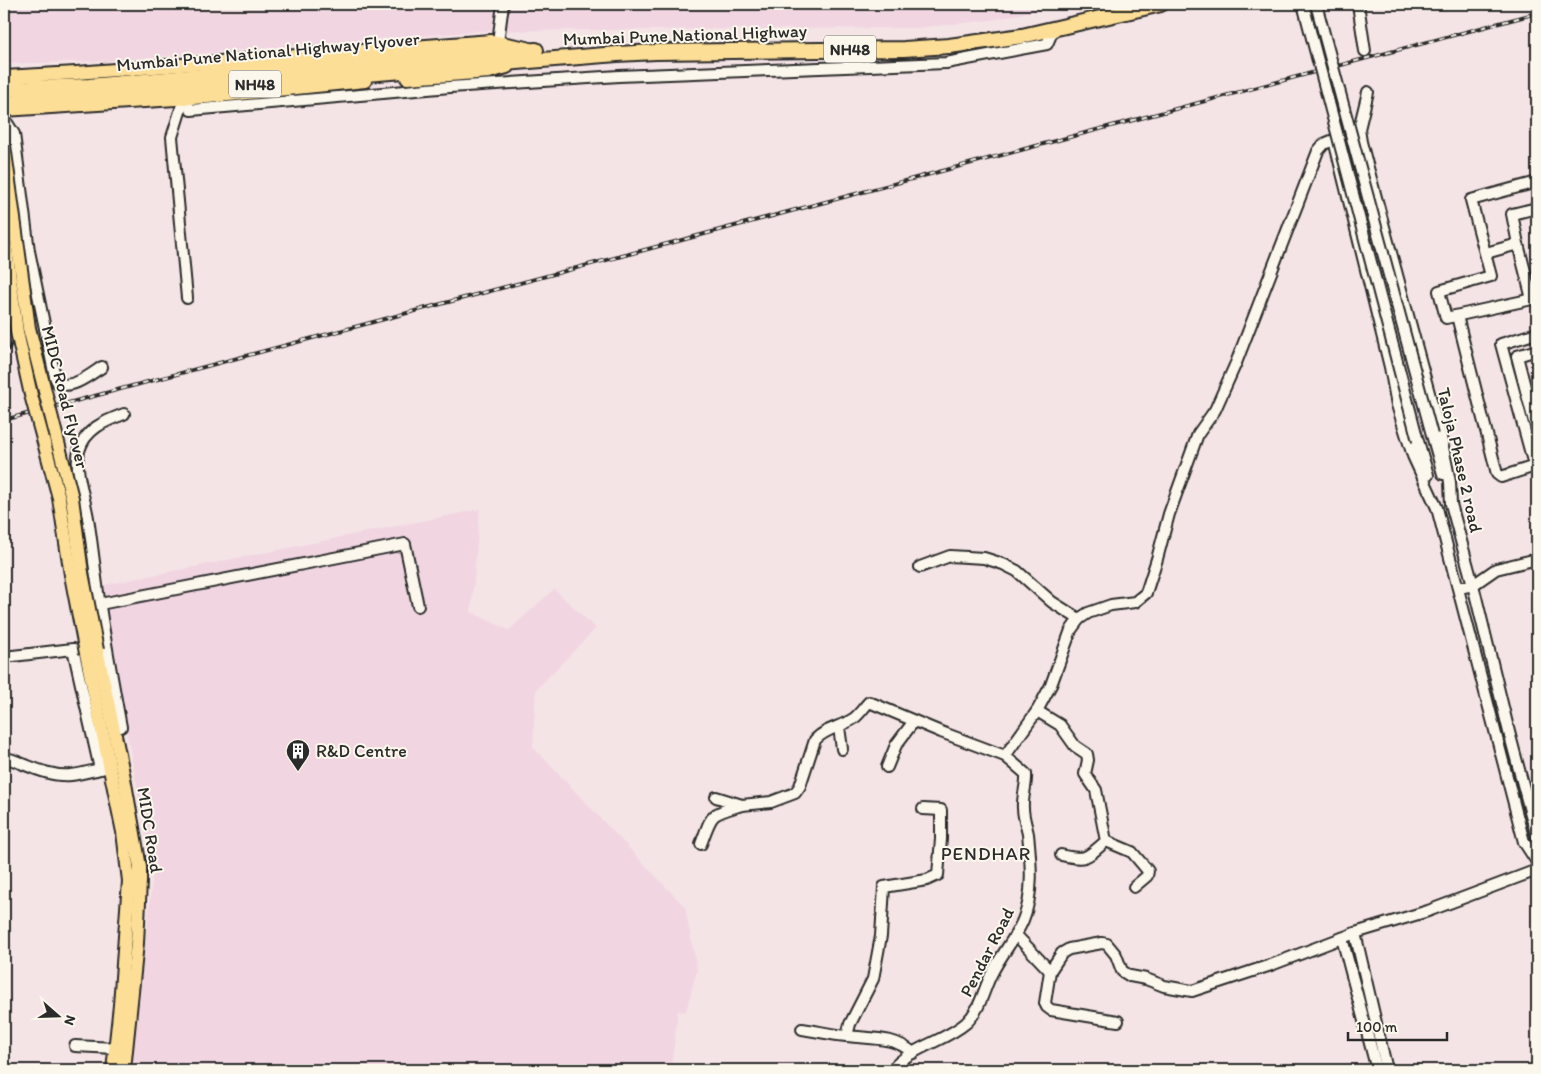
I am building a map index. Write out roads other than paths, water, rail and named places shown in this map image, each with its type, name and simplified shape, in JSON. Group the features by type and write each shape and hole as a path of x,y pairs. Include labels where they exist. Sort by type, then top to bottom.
{"highway":[{"name":"Mumbai Pune National Highway","path":"536,55 656,43 927,40 1020,27 1121,4"},
{"name":"Mumbai Pune National Highway","path":"536,55 940,46 989,42 1161,4"},
{"name":"Mumbai Pune National Highway Flyover","path":"4,103 503,52"},
{"name":"Mumbai Pune National Highway Flyover","path":"4,89 89,86 346,63 503,52 536,55"}],"main road":[{"path":"4,76 76,74 491,41 503,52"},
{"path":"4,110 184,99 374,80 489,72 536,55"},
{"name":"MIDC Road Flyover","path":"4,145 29,328 72,498 92,655"},
{"name":"MIDC Road Flyover","path":"4,233 17,332 31,395 59,498 70,575 92,655"},
{"name":"MIDC Road","path":"92,655 113,728 110,766 135,835 140,881 132,1006 124,1070"},
{"name":"MIDC Road","path":"92,655 125,843 129,881 113,1070"}],"street":[{"path":"503,4 503,52"},
{"path":"1303,4 1437,508"},
{"path":"1316,4 1451,504"},
{"path":"1358,4 1365,51"},
{"path":"184,99 191,110 450,87 619,76 946,63 1047,44 1054,28"},
{"name":"Taloja Phase 2 road","path":"1368,92 1359,129 1361,142 1446,456 1451,504 1474,585 1509,732 1537,838 1535,857"},
{"path":"184,99 172,137 187,298"},
{"path":"4,118 14,134 30,251 55,377 58,383 67,385 75,383 102,367"},
{"path":"701,844 712,816 716,813 742,805 772,802 795,793 800,786 815,740 819,735 839,728 854,718 869,702 1005,756 1037,712 1051,685 1070,630 1079,618 1088,612 1135,602 1146,593 1180,480 1198,434 1215,410 1250,328 1318,151 1324,144 1359,129"},
{"name":"Taloja Phase 2 road","path":"1334,140 1388,358 1397,405 1414,456 1437,508 1524,842 1535,857"},
{"path":"1537,182 1471,200 1491,277 1439,291 1445,318 1535,299 1518,244 1512,214 1537,208"},
{"path":"1486,253 1518,244"},
{"path":"1457,316 1499,476 1504,477 1533,467 1532,442 1513,389 1501,344 1537,334"},
{"path":"4,321 6,336 4,346"},
{"path":"1537,350 1517,356 1537,433"},
{"path":"1513,389 1525,386"},
{"path":"113,728 120,727 88,517 78,466 78,452 90,431 102,422 124,414"},
{"path":"100,604 405,544 418,606"},
{"path":"920,567 950,556 984,558 1003,564 1017,571 1052,602 1079,618"},
{"path":"1459,588 1474,585 1496,569 1537,559"},
{"path":"4,657 73,649 110,766 71,775 62,775 10,760 4,761"},
{"path":"1037,712 1060,725 1076,746 1087,754 1088,760 1085,774 1096,790 1106,841"},
{"path":"887,767 896,745 914,721"},
{"path":"839,728 842,749"},
{"name":"Pendar Road","path":"892,1070 913,1053 966,1023 973,1015 982,999 991,974 1024,919 1030,896 1028,834 1023,807 1026,774 1005,756"},
{"path":"716,797 742,805"},
{"path":"847,1036 850,1024 873,979 881,936 884,888 927,880 938,875 941,810 923,809"},
{"path":"1061,855 1080,859 1087,856 1106,841"},
{"path":"1106,841 1132,852 1148,871 1147,876 1134,887"},
{"path":"1118,1021 1051,1010 1047,1007 1045,1002 1050,971 1062,953 1069,949 1102,943 1107,944 1116,955 1122,971 1130,976 1146,979 1164,986 1192,991 1271,965 1342,938 1428,911 1537,870"},
{"path":"1016,934 1050,971"},
{"path":"1355,934 1387,1070"},
{"path":"1342,938 1377,1070"},
{"path":"802,1028 894,1042 904,1045 913,1053"},
{"path":"75,1046 115,1048"}],"railway":[{"path":"4,420 1537,13"}],"place":[{"name":"R&D Centre","path":"298,772"}],"district":[{"name":"PENDHAR","path":"986,853"}]}
